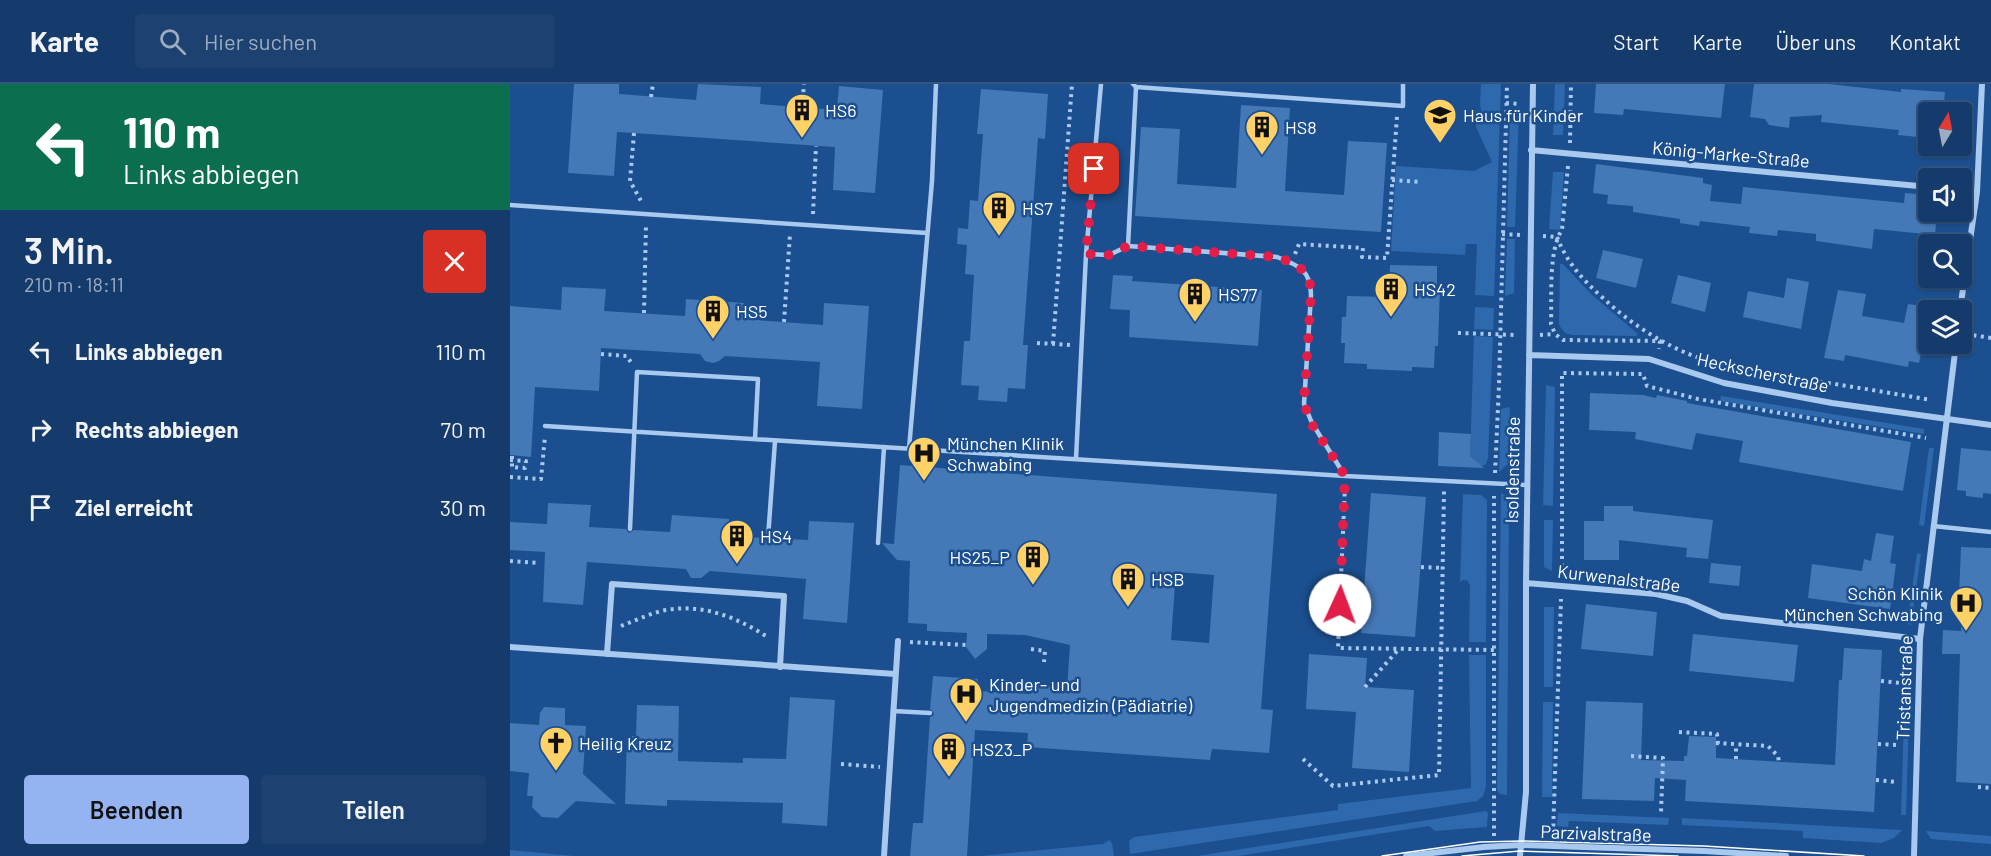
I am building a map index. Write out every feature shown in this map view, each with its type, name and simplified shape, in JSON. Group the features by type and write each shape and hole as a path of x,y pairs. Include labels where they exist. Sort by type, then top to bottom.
{"street":[{"name":"Isoldenstraße","path":"1520,856 1526,792 1526,583 1533,84"},
{"path":"1961,300 1977,192 1982,84"},
{"name":"König-Marke-Straße","path":"1531,150 1918,186"},
{"path":"1972,191 1977,192"},
{"name":"Tristanstraße","path":"1914,856 1920,639 1955,354"},
{"name":"Heckscherstraße","path":"1529,355 1649,359 1724,383 1832,403 1991,425"},
{"name":"Kurwenalstraße","path":"1526,583 1656,594 1687,601 1721,616 1920,639"},
{"path":"607,654 612,584 784,596 780,667"},
{"path":"884,856 898,641"},
{"path":"510,647 895,674"},
{"name":"Parzivalstraße","path":"1406,856 1484,847 1521,846 1704,851 1786,856"}],"lane":[{"path":"909,449 932,181 936,84"},
{"path":"1076,459 1086,254 1101,84"},
{"path":"1128,246 1135,86 1402,106 1403,84"},
{"path":"510,205 927,233"},
{"path":"1086,254 1109,255 1128,246 1277,257 1305,272 1311,284 1304,404 1311,423 1345,476"},
{"path":"630,530 637,372 758,379 755,439"},
{"path":"545,426 1345,476 1527,485"},
{"path":"768,538 775,441"},
{"path":"878,543 884,447"},
{"path":"1933,526 1991,532"},
{"path":"893,711 930,713"}],"path":[{"path":"651,97 653,84"},
{"path":"802,107 804,84"},
{"path":"1053,344 1072,84"},
{"path":"1494,809 1494,484 1501,334 1506,84"},
{"path":"1292,263 1299,244 1363,248 1362,257 1387,258 1397,105"},
{"path":"1392,180 1420,182"},
{"path":"1660,341 1563,340 1555,334 1551,324 1554,253 1557,237 1564,254 1588,285 1617,311 1660,341 1704,360 1736,368 1931,400"},
{"path":"1458,333 1501,334"},
{"path":"1972,335 1991,338"},
{"path":"1037,343 1082,346"},
{"path":"601,354 627,356 637,372"},
{"path":"1555,809 1562,587 1562,373 1643,374 1647,386 1698,399 1926,438"},
{"path":"510,477 542,479 545,426"},
{"path":"511,458 526,461 525,468 512,467 511,458"},
{"path":"1345,476 1338,648 1494,650"},
{"path":"1303,759 1333,786 1439,775 1445,481"},
{"path":"510,561 539,563"},
{"path":"1421,567 1443,568"},
{"path":"609,631 662,611 696,609 732,617 781,646"},
{"path":"898,641 966,645"},
{"path":"1031,649 1045,651 1044,662"},
{"path":"1365,687 1399,649"},
{"path":"1881,681 1900,682"},
{"path":"1680,732 1718,735 1717,743 1768,746 1778,756 1779,762"},
{"path":"1736,744 1736,759"},
{"path":"1878,744 1898,746"},
{"path":"1631,756 1663,758 1661,813"},
{"path":"841,764 877,767"},
{"path":"1875,780 1896,782"},
{"path":"1978,787 1991,788"}],"shaded area":[{"path":"1481,84 1501,84 1494,296 1475,295 1477,244 1466,244 1465,255 1391,251 1396,166 1474,171 1492,162 1476,127 1476,117 1482,113"},
{"path":"1555,84 1565,84 1563,135 1553,135"},
{"path":"1510,111 1519,112 1515,227 1507,227"},
{"path":"1553,172 1564,172 1560,230 1549,229"},
{"path":"1507,239 1515,239 1514,293 1505,296"},
{"path":"1560,264 1563,264 1591,294 1638,334 1636,336 1573,335 1564,332 1559,324"},
{"path":"1475,307 1494,308 1493,330 1474,329"},
{"path":"1474,336 1493,337 1488,458 1486,464 1482,466 1473,464 1474,459 1470,456"},
{"path":"1546,385 1555,387 1553,506 1543,505"},
{"path":"1721,396 1924,429 1924,434 1720,401"},
{"path":"1510,407 1508,464 1499,472 1501,409"},
{"path":"1929,448 1934,448 1924,526 1919,525"},
{"path":"1501,493 1509,497 1507,795 1500,794 1497,790"},
{"path":"1463,494 1481,495 1487,500 1486,642 1469,642 1470,586 1468,581 1460,582"},
{"path":"1544,520 1553,520 1552,571 1544,567"},
{"path":"1917,553 1921,554 1911,625 1907,624"},
{"path":"1544,607 1554,607 1553,687 1544,687"},
{"path":"1906,654 1911,654 1906,815 1901,815"},
{"path":"1469,655 1486,655 1486,787 1483,796 1477,801 1130,854 1129,841 1134,837 1338,810 1338,804 1471,788"},
{"path":"1543,702 1553,702 1552,797 1542,797"},
{"path":"1486,811 1488,813 1487,827 1435,831 1429,826 1238,856 1197,856"},
{"path":"1558,813 1669,818 1668,825 1569,821 1568,827 1557,826"},
{"path":"1682,818 1902,830 1894,838 1881,843 1803,838 1803,831 1682,825"},
{"path":"1926,831 1991,836 1991,844 1931,839"},
{"path":"1109,840 1112,843 1114,856 980,856 1103,844"},
{"path":"510,850 574,856 510,856"}],"building":[{"name":"HS6","path":"574,84 619,84 619,94 696,100 698,84 761,87 760,104 837,110 839,86 883,90 875,193 833,190 835,147 634,133 617,132 614,176 568,173"},
{"path":"1596,84 1725,84 1721,118 1624,109 1623,115 1594,113"},
{"path":"1754,84 1829,84 1901,92 1901,89 1945,92 1944,102 1918,102 1918,137 1898,135 1899,130 1821,122 1822,115 1790,117 1789,128 1769,125 1765,119 1750,117"},
{"name":"HS7","path":"981,89 1048,94 1045,139 1038,138 1023,345 1028,345 1025,389 1008,388 1007,402 978,400 979,386 961,385 964,341 970,341 974,275 965,274 967,245 957,244 958,228 968,229 970,200 978,201 983,134 977,134"},
{"name":"HS8","path":"1241,105 1290,108 1285,191 1344,195 1348,141 1387,143 1381,232 1135,216 1141,127 1180,129 1177,184 1236,188"},
{"path":"1596,164 1703,178 1703,183 1712,185 1710,201 1741,204 1743,187 1904,203 1905,193 1918,194 1918,222 1936,222 1935,234 1874,229 1872,249 1816,241 1816,234 1778,230 1777,236 1749,233 1750,227 1700,221 1699,226 1680,223 1680,219 1633,212 1633,206 1607,204 1608,195 1593,193"},
{"path":"1603,250 1643,259 1636,288 1596,278"},
{"name":"HS42","path":"1390,265 1437,266 1437,288 1440,288 1438,346 1435,346 1434,368 1412,367 1412,371 1367,369 1367,364 1344,363 1345,343 1341,343 1342,317 1346,317 1347,296 1389,297"},
{"name":"HS77","path":"1113,275 1133,276 1132,281 1262,290 1258,346 1129,337 1130,310 1110,309"},
{"path":"1678,275 1711,283 1705,312 1671,303"},
{"path":"1787,278 1809,282 1801,329 1743,317 1748,291 1784,298"},
{"name":"HS5","path":"562,287 606,289 604,311 685,316 686,299 744,303 743,319 823,325 824,303 869,306 862,409 817,406 820,362 725,356 713,363 705,361 700,354 601,348 599,391 535,387 531,457 510,455 510,306 561,310"},
{"path":"1838,290 1866,294 1862,316 1904,323 1908,304 1918,305 1918,354 1921,354 1919,363 1909,361 1908,367 1845,355 1844,361 1824,358"},
{"path":"1590,393 1643,395 1656,398 1657,395 1687,401 1687,403 1911,442 1903,491 1739,462 1743,441 1696,433 1692,450 1635,439 1636,432 1589,430"},
{"path":"1439,432 1471,434 1470,456 1484,468 1438,466"},
{"path":"1961,448 1991,451 1991,494 1983,493 1983,498 1966,496 1966,491 1957,490"},
{"path":"900,465 1277,494 1261,709 1273,710 1269,753 1212,749 1210,760 1027,747 1028,733 975,730 967,856 910,856 913,823 923,823 930,717 934,713 930,709 933,676 978,679 977,691 1031,694 1031,684 1067,688 1070,645 1025,635 987,634 987,649 975,659 966,647 967,633 927,631 927,624 908,623 910,561 897,560 882,543 894,544","holes":["1176,572 1214,575 1209,643 1171,640"]},
{"path":"1371,493 1426,497 1415,637 1361,633"},
{"name":"HS4","path":"548,503 591,505 589,527 626,529 629,533 634,530 670,532 672,515 729,519 729,536 764,538 768,542 772,538 808,540 809,521 854,523 847,623 803,619 806,579 710,571 701,578 691,578 686,569 587,562 583,605 543,602 545,552 510,550 510,522 547,524"},
{"path":"1604,506 1633,506 1633,511 1713,520 1708,559 1686,557 1687,548 1619,540 1619,560 1584,560 1584,521 1604,521"},
{"path":"1876,533 1894,536 1890,563 1896,564 1890,609 1808,598 1812,564 1862,571 1864,559 1871,561"},
{"path":"1961,547 1991,548 1991,784 1956,782 1960,654 1942,654 1943,630 1961,631 1962,596 1959,596"},
{"path":"1711,563 1741,566 1739,586 1709,583"},
{"path":"1586,604 1657,612 1653,656 1581,649"},
{"path":"1693,634 1798,645 1794,682 1689,671"},
{"path":"1844,648 1882,650 1874,812 1685,801 1686,780 1655,778 1654,801 1582,799 1586,701 1643,703 1641,760 1684,761 1684,756 1687,756 1689,736 1716,737 1716,758 1835,765 1839,680 1842,680"},
{"path":"1309,654 1367,658 1365,687 1414,690 1409,772 1352,768 1356,712 1306,709"},
{"path":"790,697 835,700 827,826 782,823 783,803 667,800 667,806 625,804 627,736 636,736 637,705 679,706 678,761 743,763 743,758 786,759"},
{"name":"Heilig Kreuz","path":"544,707 565,708 565,725 586,726 583,774 616,804 576,801 558,818 542,817 532,807 533,796 527,796 529,773 510,771 510,723 539,725 540,713"}],"tram line":[{"path":"1382,856 1480,842 1522,841 1704,846 1864,856"},
{"path":"1462,856 1520,851 1678,856"}],"place":[{"name":"HS6","path":"802,139"},
{"name":"Haus für Kinder","path":"1440,144"},
{"name":"HS8","path":"1262,156"},
{"name":"HS7","path":"999,237"},
{"name":"HS42","path":"1391,318"},
{"name":"HS77","path":"1195,323"},
{"name":"HS5","path":"713,340"},
{"name":"München Klinik Schwabing","path":"924,482"},
{"name":"HS4","path":"737,565"},
{"name":"HS25_P","path":"1033,586"},
{"name":"HSB","path":"1128,608"},
{"name":"Schön Klinik München Schwabing","path":"1966,632"},
{"name":"Kinder- und Jugendmedizin (Pädiatrie)","path":"966,723"},
{"name":"Heilig Kreuz","path":"556,772"},
{"name":"HS23_P","path":"949,778"}],"route":[{"path":"1094,169 1086,254 1109,255 1128,246 1277,257 1305,272 1311,284 1311,295 1304,404 1311,423 1345,476 1340,605"}]}
